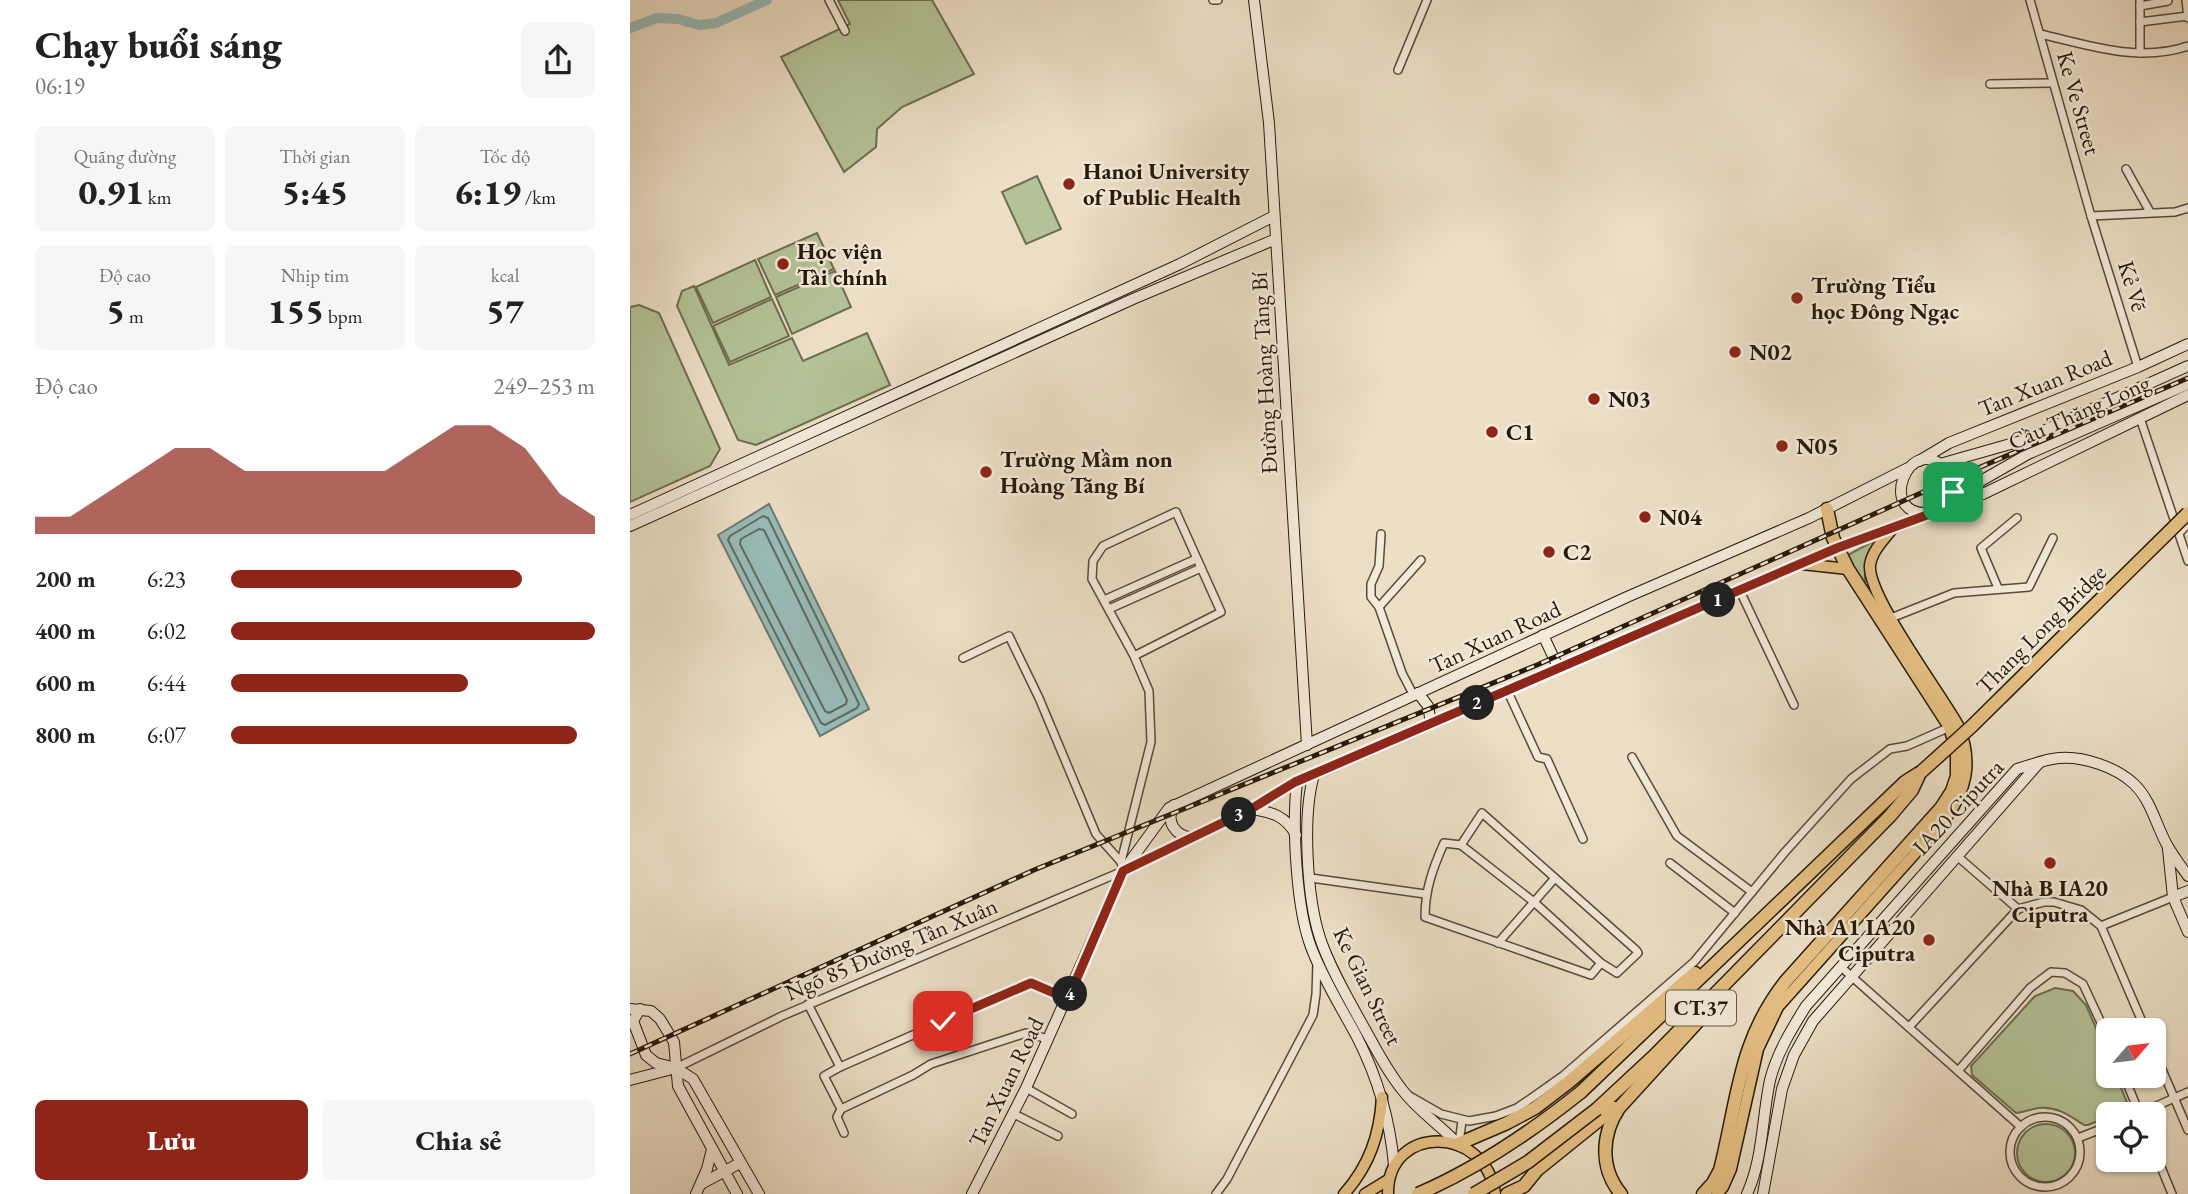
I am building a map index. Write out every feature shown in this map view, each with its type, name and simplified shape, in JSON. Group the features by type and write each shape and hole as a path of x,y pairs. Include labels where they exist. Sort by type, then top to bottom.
{"highway":[{"path":"1703,1194 1720,1170 1744,1056 1760,1020 1785,982 1941,808 1952,791 1957,776 1957,750 1950,727 1848,569 1830,529 1827,509"},
{"name":"Thang Long Bridge","path":"1744,933 1905,782 1920,773 1972,726 2188,513"},
{"name":"Thang Long Bridge","path":"1803,905 1890,816 1912,790 1920,773"},
{"path":"1621,1194 1610,1179 1606,1166 1606,1143 1611,1119 1708,1010 1764,954 1803,905"},
{"name":"CT.37","path":"1474,1194 1535,1157 1597,1109 1654,1056 1803,905"},
{"path":"1458,1144 1535,1108 1744,933"},
{"name":"CT.37","path":"1418,1194 1495,1154 1545,1121 1581,1092 1744,933"},
{"path":"1507,1194 1524,1186 1537,1170 1634,1092"}],"main road":[{"name":"Đường Hoàng Tăng Bí","path":"1254,0 1269,123 1307,745"},
{"path":"630,515 1167,270 1275,216"},
{"path":"630,526 1165,285 1276,239"},
{"name":"Tan Xuan Road","path":"1919,461 1950,443 2188,344"},
{"name":"Cầu Thăng Long","path":"1940,464 2021,441 2188,366"},
{"name":"Cầu Thăng Long","path":"1951,498 2028,454 2188,384"},
{"path":"1122,866 1193,838 1297,782 1558,667 1873,533 1983,494 2188,395"},
{"path":"1928,514 1914,510 1901,494 1901,480 1908,468 1919,461 1929,460 1940,464 1952,479 1951,498 1941,509"},
{"name":"Tan Xuan Road","path":"972,1194 1014,1114 1068,999 1122,866 1164,813 1174,805 1827,509 1908,468"},
{"path":"1717,1194 1731,1169 1758,1049 1779,1007 1944,821 1964,786 1968,758 1959,727 1877,595 1871,580 1870,566 1875,551 1893,528"},
{"path":"1802,564 1848,569"},
{"path":"1544,635 1558,667"},
{"path":"1416,694 1428,705 1431,723"},
{"path":"2039,762 2069,758 2099,764 2134,784 2148,804 2167,845 2188,876"},
{"name":"IA20 Ciputra","path":"1763,1194 1783,1089 1794,1055 1813,1021 2039,762"},
{"name":"IA20 Ciputra","path":"1748,1194 1756,1167 1770,1080 1782,1046 1806,1006 2008,777 2017,769 2039,762"},
{"name":"Ke Gian Street","path":"1314,775 1308,810 1311,878 1319,933 1339,980 1376,1050 1405,1093 1458,1144"},
{"name":"Ke Gian Street","path":"1297,782 1297,836 1304,926 1328,986 1357,1036 1382,1097 1391,1132 1394,1165"},
{"path":"1174,805 1170,815 1172,827 1180,836 1193,838"},
{"path":"1251,809 1280,816 1291,825 1297,836"},
{"path":"2167,845 2173,897 2188,932"},
{"path":"2173,897 2188,891"},
{"path":"1328,986 1339,980"},
{"path":"737,1194 678,1086 676,1068 674,1042 666,1028 651,1012 635,1009 633,1021 646,1055 656,1063 676,1068 693,1079 759,1194"},
{"path":"630,1080 676,1068"},
{"path":"1344,1194 1363,1170 1371,1152 1378,1132 1382,1097"},
{"path":"1388,1194 1388,1180 1394,1165 1407,1152 1423,1143 1440,1141 1458,1144 1473,1151 1492,1177 1495,1194"},
{"path":"699,1189 712,1149"},
{"path":"699,1189 740,1163"},
{"path":"1365,1194 1388,1180"}],"street":[{"path":"830,0 845,31"},
{"path":"1213,0 1218,0"},
{"path":"1398,70 1427,0"},
{"name":"Ke Ve Street","path":"2030,0 2091,216"},
{"path":"2140,22 2188,17 2186,0"},
{"path":"2140,54 2140,3 2168,1"},
{"path":"2040,34 2118,52 2140,54 2153,54 2188,46"},
{"path":"1990,84 2053,83"},
{"path":"2126,169 2150,212"},
{"path":"2091,216 2175,212 2188,208"},
{"name":"Kẻ Vẽ","path":"2091,216 2138,367"},
{"path":"2140,418 2188,561"},
{"path":"1122,866 1152,742 1149,691 1134,656 1092,579 1093,561 1103,546 1176,512 1221,612 1134,656"},
{"path":"1998,588 1981,548 2017,518"},
{"path":"2179,533 2188,524"},
{"path":"1381,534 1379,566 1371,584 1371,591 1398,662 1416,694"},
{"path":"1891,618 1954,593 2029,587 2053,538"},
{"path":"1104,600 1196,559"},
{"path":"1378,607 1421,560"},
{"path":"1109,609 1201,568"},
{"path":"1740,591 1794,705"},
{"path":"963,658 1009,636 1040,698 1096,834 1122,866"},
{"path":"1507,690 1538,757 1547,759 1583,839"},
{"path":"1405,1093 1441,1114 1462,1121 1496,1116 1517,1108 1564,1075 1686,970 1819,812 1851,779 1890,749 1907,746 1950,727"},
{"path":"1632,757 1677,836 1752,892"},
{"path":"1461,845 1482,813 1638,953 1617,973 1601,963 1534,902 1461,845 1444,843 1425,894 1425,917 1591,975 1601,963"},
{"path":"1957,856 2018,909"},
{"path":"1670,863 1735,913"},
{"name":"Ngõ 85 Đường Tân Xuân","path":"676,1068 808,1004 1122,866"},
{"path":"1311,878 1425,894"},
{"path":"1498,943 1555,878"},
{"path":"2101,926 2173,897"},
{"path":"1909,1027 2018,909 2044,902 2054,902 2081,911 2101,926 2140,1018"},
{"path":"1216,1194 1227,1179 1312,1015 1316,995 1317,961"},
{"path":"1841,967 2021,1127"},
{"path":"1958,1071 2030,988 2051,972 2065,973 2083,984 2099,1018"},
{"path":"841,1109 824,1076 879,1048 1031,983 1068,999"},
{"path":"808,1004 840,1067"},
{"path":"844,1133 837,1117 841,1109 931,1064 1026,1033 1048,1039"},
{"path":"2166,1079 2188,1130"},
{"path":"1026,1087 1072,1114"},
{"path":"2165,1102 2188,1092"},
{"path":"1014,1114 1058,1136"},
{"path":"2037,1117 2060,1120 2069,1126 2078,1138 2081,1157 2077,1168 2071,1177 2061,1184 2034,1190 2017,1174 2010,1151 2012,1139 2021,1127 2037,1117"},
{"path":"1458,1144 1462,1121"},
{"path":"2078,1138 2096,1131"},
{"path":"2163,1172 2172,1194"}],"green space":[{"path":"838,0 932,0 974,74 902,107 877,129 876,147 844,172 781,57 850,24"},
{"path":"1037,176 1061,229 1026,244 1002,192"},
{"path":"817,233 834,269 775,295 758,259"},
{"path":"755,260 771,297 713,323 696,287"},
{"path":"835,271 851,307 792,334 776,297"},
{"path":"694,286 729,365 792,338 803,361 867,333 890,385 756,445 738,440 677,306 682,291"},
{"path":"772,299 789,336 730,362 713,326"},
{"path":"639,305 659,313 720,449 710,466 630,502 630,307"},
{"path":"1879,538 1867,560 1865,586 1846,556"},
{"path":"2055,988 2073,991 2086,1005 2096,1028 2096,1088 2121,1088 2127,1102 2096,1102 2096,1122 2084,1125 2063,1112 2052,1109 2039,1108 2016,1113 1972,1075 1971,1066 2035,996"},
{"path":"2040,1124 2052,1124 2067,1132 2075,1147 2075,1159 2067,1174 2052,1182 2040,1182 2025,1174 2017,1159 2017,1147 2025,1132"}],"water":[{"path":"769,504 869,709 820,736 718,535"}],"waterway":[{"path":"630,28 657,18 678,19 699,25 716,23 767,0"}],"railway":[{"path":"630,1054 1034,870 1537,665 1941,484 2188,378"}],"place":[{"name":"Hanoi University of Public Health","path":"1069,184"},
{"name":"Học viện Tài chính","path":"783,264"},
{"name":"Trường Tiểu học Đông Ngạc","path":"1797,298"},
{"name":"N02","path":"1735,352"},
{"name":"N03","path":"1594,399"},
{"name":"C1","path":"1492,432"},
{"name":"N05","path":"1782,446"},
{"name":"Trường Mầm non Hoàng Tăng Bí","path":"986,472"},
{"name":"N04","path":"1645,517"},
{"name":"C2","path":"1549,552"},
{"name":"Nhà B IA20 Ciputra","path":"2050,863"},
{"name":"Nhà A1 IA20 Ciputra","path":"1929,940"}],"route":[{"path":"943,1021 1031,983 1068,999 1123,871 1251,809 1295,782 1837,548 1935,512 1948,502 1953,492"}]}
